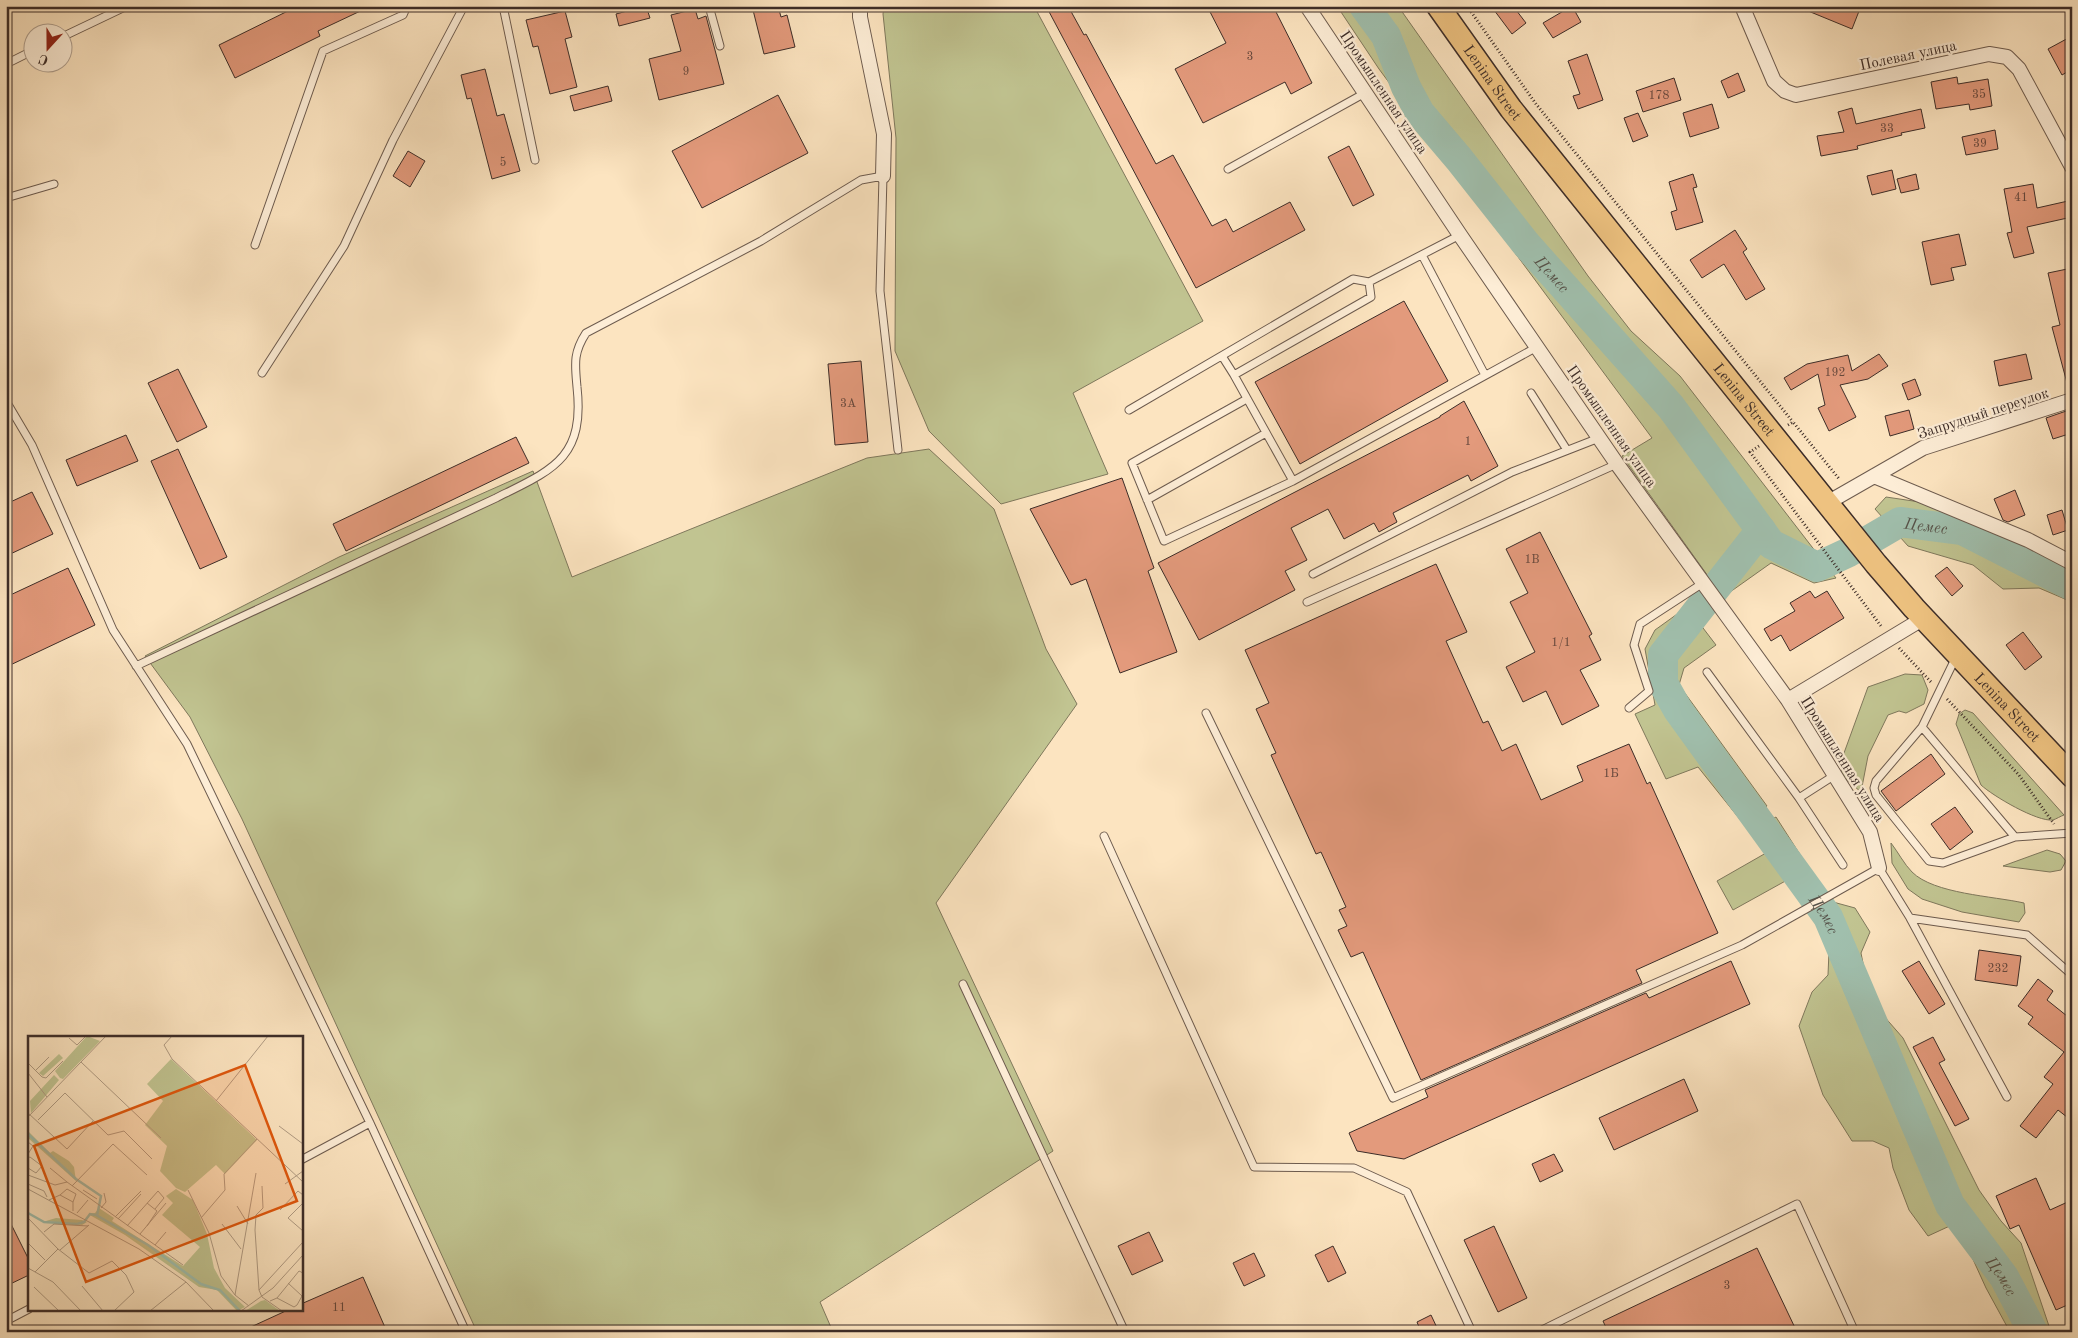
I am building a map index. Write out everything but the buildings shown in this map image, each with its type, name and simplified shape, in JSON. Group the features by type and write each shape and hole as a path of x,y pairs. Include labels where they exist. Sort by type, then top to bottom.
{"highway":[{"name":"Lenina Street","path":"1438,6 1511,109 1876,564 2072,776"}],"street":[{"name":"Промышленная улица","path":"1307,6 1460,235 1617,464 1788,700 1870,832 1880,868"},
{"name":"Полевая улица","path":"1742,6 1774,81 1785,91 1796,94 1989,54 2007,57 2019,68 2072,167"},
{"path":"860,12 884,134 883,176"},
{"name":"Запрудный переулок","path":"1827,503 1924,448 2072,400"},
{"path":"1874,476 2028,540 2072,563"},
{"path":"1788,700 1924,618"}],"lane":[{"path":"72,32 128,6"},
{"path":"255,245 323,51 403,16 407,6"},
{"path":"262,374 344,246 393,140 464,6"},
{"path":"503,6 535,160"},
{"path":"709,6 720,46"},
{"path":"6,64 22,56"},
{"path":"1228,169 1365,93"},
{"path":"136,666 496,498 543,474 570,448 576,432 580,415 576,356 577,347 586,333 761,241 861,180 883,176 880,291 898,450"},
{"path":"6,198 54,184"},
{"path":"1129,410 1353,279 1369,282 1460,235"},
{"path":"1422,255 1485,375"},
{"path":"1234,374 1371,297 1369,282"},
{"path":"1245,400 1132,463 1164,542 1293,481 1537,347"},
{"path":"1222,356 1234,374 1293,481"},
{"path":"1531,393 1566,450"},
{"path":"6,401 32,445 113,630 187,744 370,1123 466,1332"},
{"path":"1147,500 1266,433"},
{"path":"1314,574 1512,472 1599,438"},
{"path":"1307,602 1617,464"},
{"path":"1629,708 1649,691 1634,645 1640,624 1704,583"},
{"path":"1958,654 1922,727 1876,781 1874,788 1876,796 1930,861 1943,863 2015,837 2072,832"},
{"path":"1707,672 1799,798 1843,865"},
{"path":"1206,713 1393,1098 1742,945 1880,868 1910,918 2007,1097"},
{"path":"1922,727 2015,837"},
{"path":"1799,798 1835,775"},
{"path":"1104,836 1254,1166 1354,1168 1407,1192 1472,1332"},
{"path":"1910,918 2027,935 2072,975"},
{"path":"963,984 1125,1332"},
{"path":"302,1159 370,1123"},
{"path":"1538,1332 1797,1204 1854,1332"},
{"path":"6,1321 28,1310"}],"path":[{"path":"1468,6 1536,104 1793,422"},
{"path":"1817,541 1890,638 2019,775 2061,834"}],"green space":[{"path":"884,6 1034,6 1203,321 1073,393 1108,474 1001,504 929,431 895,351 896,138 883,14"},
{"path":"1337,6 1398,6 1588,276 1631,331 1680,376 1836,578 1814,583 1771,563 1723,597 1622,456 1652,438 1379,69"},
{"path":"929,449 994,509 1046,649 1077,704 936,903 1053,1151 820,1302 833,1332 477,1332 242,819 190,717 145,656 339,557 533,471 572,577 867,458"},
{"path":"1886,497 1920,502 2005,534 2072,569 2072,602 2039,588 2003,589 1973,565 1908,546 1875,509"},
{"path":"1687,607 1716,645 1684,668 1679,685 1767,806 1742,822 1698,767 1666,779 1635,714 1655,705 1645,649 1655,630"},
{"path":"1905,674 1922,675 1928,690 1924,704 1906,713 1899,711 1888,715 1868,756 1861,792 1841,775 1844,753 1868,687"},
{"path":"1965,710 1973,713 2064,815 2053,820 2037,817 2005,801 1981,785 1956,724 1959,714"},
{"path":"1776,817 1824,892 1803,904 1789,879 1733,910 1717,881 1766,853 1750,831"},
{"path":"1891,843 1909,869 1922,879 1949,890 2024,903 2025,913 2019,922 1962,912 1922,899 1908,889 1892,863"},
{"path":"2047,850 2060,854 2066,861 2061,870 2050,872 2003,866"},
{"path":"1833,902 1855,908 1870,932 1861,953 1867,983 1882,1014 1903,1038 1979,1190 2001,1221 2021,1243 2051,1332 2010,1332 1954,1224 1928,1236 1909,1210 1893,1168 1889,1148 1873,1141 1852,1141 1823,1095 1799,1026 1812,992 1828,975 1829,951 1819,921"}],"waterway":[{"name":"Цемес","path":"1364,6 1386,36 1406,87 1420,113 1526,244 1671,407 1771,544 1817,567 1847,553 1900,522 1962,530 2072,586"},
{"name":"Цемес","path":"1761,530 1663,655 1663,683 1678,710 1828,917 1950,1205 2004,1277 2033,1332"}]}
